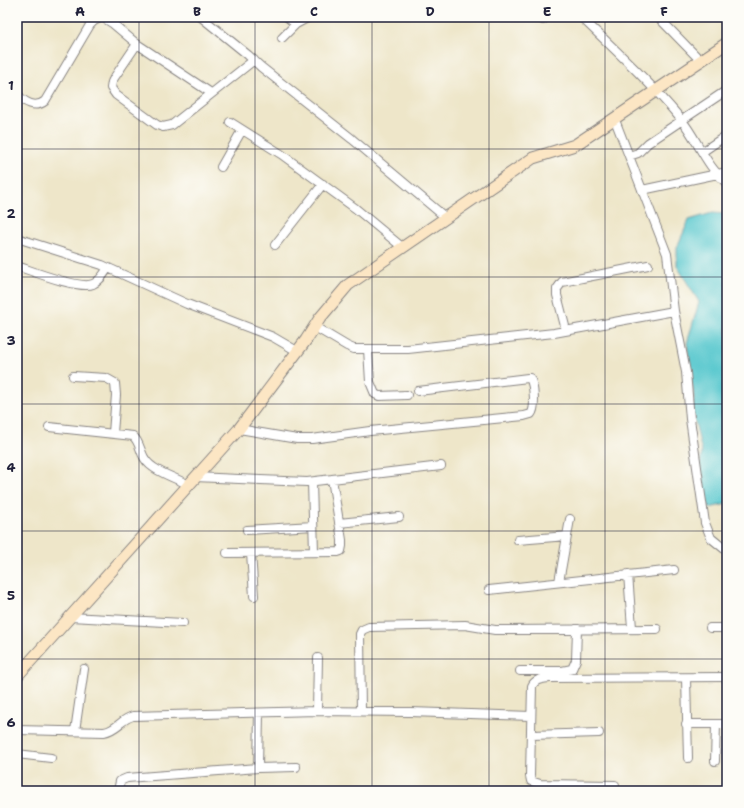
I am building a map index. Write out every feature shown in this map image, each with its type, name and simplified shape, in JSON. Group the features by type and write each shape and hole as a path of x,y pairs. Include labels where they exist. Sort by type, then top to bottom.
{"street":[{"path":"17,94 27,103 39,104 45,101 90,25 102,17 107,19 137,44 212,93"},
{"path":"201,17 352,139 445,217"},
{"path":"287,17 296,24"},
{"path":"282,38 296,24 309,17"},
{"path":"581,17 657,92 681,120 717,174 727,183"},
{"path":"658,17 701,61"},
{"path":"17,676 239,429 298,351 314,327 348,285 533,158 575,145 657,92 727,43"},
{"path":"137,44 114,78 111,88 116,95 157,125 163,127 172,125 254,60"},
{"path":"629,156 638,153 648,142 727,90"},
{"path":"615,120 667,254 674,311 686,372 690,419 705,523 711,538 727,551"},
{"path":"230,122 281,154 323,184 356,208 402,247"},
{"path":"221,168 242,130"},
{"path":"702,152 727,136"},
{"path":"642,190 727,172"},
{"path":"275,245 323,184"},
{"path":"17,238 108,268 187,304 273,337 298,351"},
{"path":"17,266 71,283 88,286 94,284 108,268"},
{"path":"566,330 557,295 557,289 562,282 648,266"},
{"path":"314,327 354,349 408,349 566,330 674,311"},
{"path":"368,350 370,382 375,394 379,396 408,395"},
{"path":"74,376 106,378 112,380 116,395 113,433"},
{"path":"239,429 297,439 312,439 370,431 524,416 531,414 534,408 532,382 530,378 418,391"},
{"path":"49,427 133,436 137,439 148,464 192,481 312,482 441,466"},
{"path":"227,553 341,551 342,546 332,479"},
{"path":"312,482 314,552"},
{"path":"339,523 399,517"},
{"path":"559,582 570,519"},
{"path":"247,530 313,526"},
{"path":"518,540 567,536"},
{"path":"251,553 254,596"},
{"path":"489,590 674,570"},
{"path":"628,574 632,628"},
{"path":"70,617 182,623"},
{"path":"361,711 360,634 365,628 375,626 465,625 495,630 657,629"},
{"path":"710,628 727,628"},
{"path":"520,671 562,671 572,669 576,660 577,629"},
{"path":"317,711 318,658"},
{"path":"75,731 84,669"},
{"path":"615,785 540,784 532,781 530,776 532,686 537,680 557,678 727,677"},
{"path":"686,678 688,758"},
{"path":"17,730 109,731 114,729 126,718 133,716 259,712 361,711 531,716"},
{"path":"258,768 259,712"},
{"path":"686,724 727,724"},
{"path":"715,762 716,724"},
{"path":"531,735 599,733"},
{"path":"17,754 51,758"},
{"path":"118,791 120,781 127,778 258,768 296,767"}],"water":[{"path":"712,213 727,214 727,504 709,508 699,470 702,452 692,409 694,398 687,343 699,302 677,266 677,247 689,220"}]}
